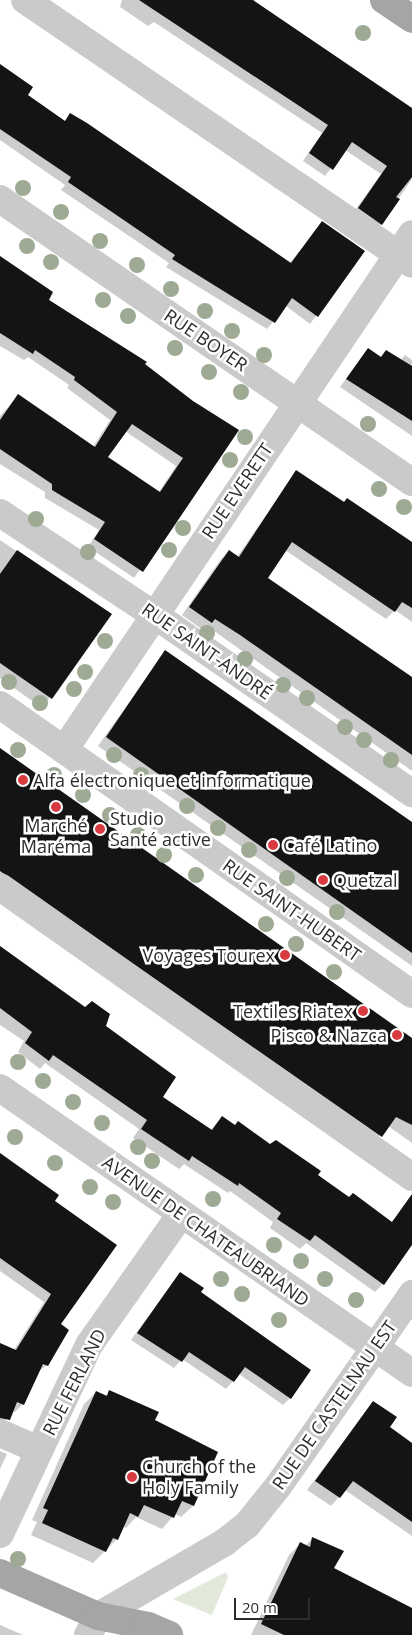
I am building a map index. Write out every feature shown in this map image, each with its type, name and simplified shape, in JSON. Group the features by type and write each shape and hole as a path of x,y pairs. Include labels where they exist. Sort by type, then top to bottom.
{"main road":[{"path":"384,0 412,19"},
{"path":"0,1573 93,1625 148,1626 169,1635"}],"street":[{"path":"24,0 407,251"},
{"name":"RUE BOYER","path":"0,199 412,482"},
{"name":"RUE EVERETT","path":"64,750 297,403 407,251"},
{"name":"RUE SAINT-ANDRÉ","path":"0,513 154,615 412,793"},
{"name":"RUE SAINT-HUBERT","path":"0,705 412,994"},
{"path":"0,887 412,1177"},
{"name":"AVENUE DE CHATEAUBRIAND","path":"0,1088 412,1373"},
{"name":"RUE FERLAND","path":"0,1534 90,1344 181,1214"},
{"name":"RUE DE CASTELNAU EST","path":"93,1625 225,1542 247,1525 279,1485 412,1294"},
{"path":"0,1433 39,1450"}],"shaded area":[{"path":"226,1572 228,1577 212,1615 173,1599"}],"building":[{"path":"139,0 253,0 412,108 412,177 396,197 400,199 382,225 358,208 387,166 352,142 333,170 309,153 328,125"},
{"path":"0,64 33,87 28,95 65,121 70,113 87,123 291,263 322,221 365,251 318,317 292,298 275,323 172,259 175,255 68,182 71,177 0,129"},
{"path":"0,256 53,292 49,300 147,362 145,364 193,401 239,430 143,572 94,539 105,522 52,490 52,484 0,449 0,420 18,394 95,447 117,412 74,380 75,377 35,350 33,354 0,333","holes":["132,424 183,458 160,492 108,457"]},
{"path":"368,348 381,357 386,350 412,366 412,421 346,379"},
{"path":"296,470 344,502 347,498 412,542 412,608 402,602 395,612 292,542 268,578 412,677 412,755 240,635 215,619 212,623 189,607 229,550 239,557"},
{"path":"17,550 112,614 52,699 0,663 0,574"},
{"path":"165,650 412,822 412,953 106,737"},
{"path":"0,748 412,1038 412,1125 396,1117 382,1137 0,871"},
{"path":"0,946 85,1007 92,1001 110,1014 106,1026 176,1077 163,1097 212,1130 222,1116 235,1125 238,1121 270,1144 276,1140 321,1171 318,1175 349,1197 353,1193 392,1222 412,1194 412,1245 384,1285 315,1235 310,1241 277,1219 281,1213 239,1183 238,1186 192,1156 189,1161 141,1129 147,1120 53,1055 49,1061 25,1043 32,1032 0,1008"},
{"path":"0,1153 59,1195 55,1201 117,1245 61,1324 69,1330 48,1366 43,1364 24,1405 17,1402 10,1420 0,1418 0,1343 16,1350 51,1294 0,1258"},
{"path":"180,1272 204,1288 201,1292 311,1370 291,1399 245,1367 234,1382 189,1352 182,1362 137,1333"},
{"name":"Church of the Holy Family","path":"109,1390 159,1412 155,1420 218,1452 194,1506 182,1501 174,1518 144,1505 138,1517 130,1513 118,1540 113,1538 106,1552 42,1523 48,1510 43,1508 96,1391 107,1396"},
{"path":"373,1401 397,1417 390,1427 412,1443 412,1522 353,1481 340,1498 315,1481"},
{"path":"312,1537 344,1551 334,1568 412,1608 412,1635 284,1635 261,1624 300,1542 310,1547"}],"place":[{"name":"Alfa électronique et informatique","path":"23,780"},
{"name":"Marché Maréma","path":"56,807"},
{"name":"Studio Santé active","path":"100,829"},
{"name":"Café Latino","path":"273,845"},
{"name":"Quetzal","path":"323,880"},
{"name":"Voyages Tourex","path":"285,955"},
{"name":"Textiles Riatex","path":"363,1011"},
{"name":"Pisco & Nazca","path":"397,1035"},
{"name":"Church of the Holy Family","path":"132,1477"}]}
